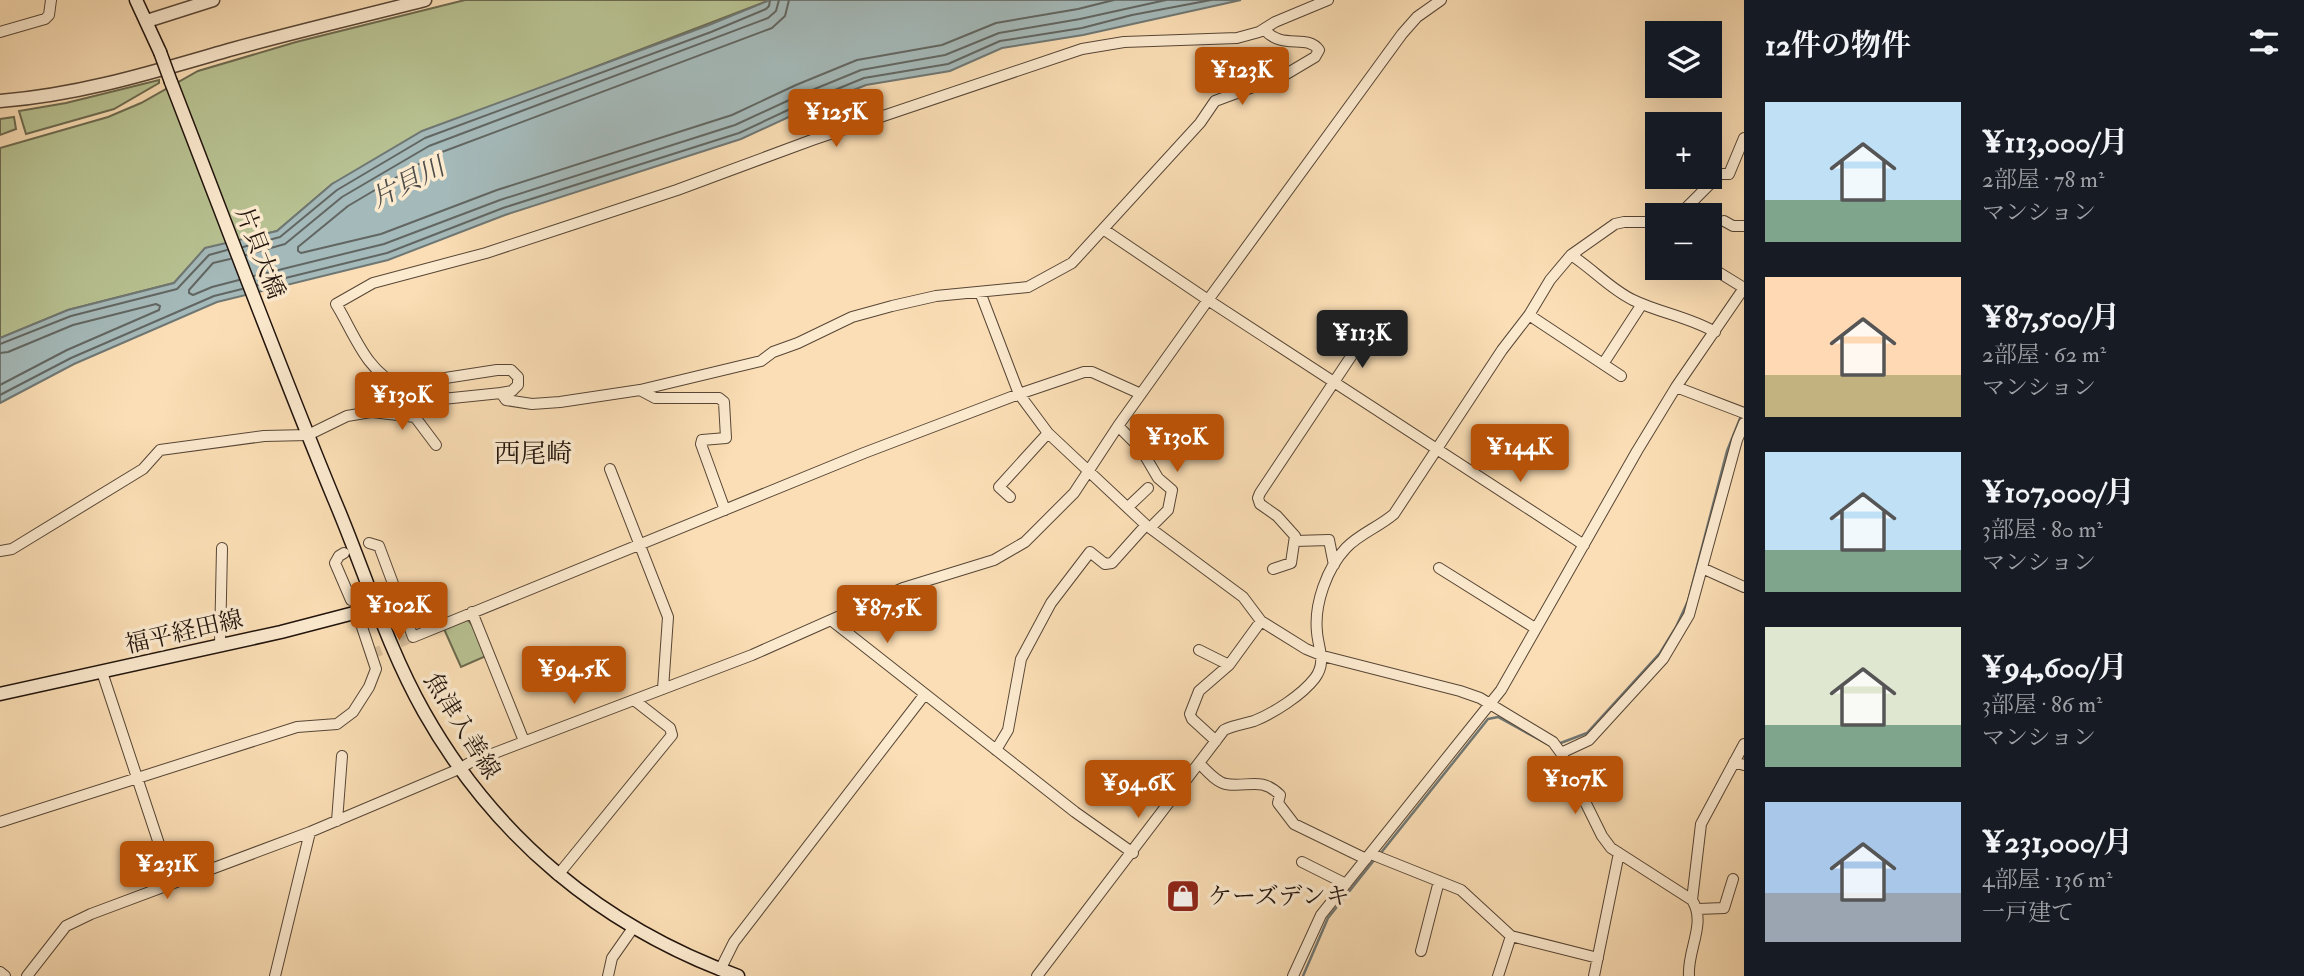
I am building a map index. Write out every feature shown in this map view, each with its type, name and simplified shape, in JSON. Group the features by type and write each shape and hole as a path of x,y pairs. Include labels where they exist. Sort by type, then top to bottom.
{"main road":[{"path":"136,0 147,21 213,0"},
{"path":"0,102 67,93 120,82 383,5 425,0"},
{"name":"片貝大橋","path":"147,21 305,429"},
{"name":"魚津入善線","path":"305,429 397,657 423,711 458,769 514,835 558,875 633,928 738,976"},
{"name":"福平経田線","path":"0,694 281,632 377,607"}],"street":[{"path":"0,32 45,19 50,15 51,0"},
{"path":"0,551 12,549 143,469 160,450 305,429 394,404 501,393 512,391 518,385 517,377 511,370 400,385 389,381 375,368 336,304 373,283 562,228 1082,49 1124,43 1237,38 1328,0"},
{"path":"27,976 66,926 90,914 310,832 471,762 752,654 904,588 994,561 1025,542 1074,493 1208,300 1402,34 1417,18 1441,0"},
{"path":"501,393 506,400 532,404 579,401 640,390 761,361 773,352 852,317 936,296 1028,287 1072,263 1200,123 1215,102 1283,76 1314,57 1319,50 1317,45 1311,43 1271,38 1264,29"},
{"path":"1691,203 1720,174 1729,174 1744,138"},
{"path":"1724,221 1733,226 1744,226"},
{"path":"1037,976 1224,730 1253,721 1284,706 1316,677 1323,656 1317,636 1316,618 1328,575 1346,547 1360,536 1379,527 1394,514 1550,280 1572,255 1615,224 1645,222"},
{"path":"1103,229 1335,384 1584,545"},
{"path":"1572,255 1613,288 1642,304 1697,322 1715,332"},
{"path":"1293,976 1321,915 1501,690 1676,387 1744,288 1722,274"},
{"path":"980,292 1019,394 1048,433 1148,527 1243,597 1261,621 1306,649 1323,656 1480,698 1553,741 1602,836 1619,853 1695,904 1724,908 1733,879"},
{"path":"1603,364 1642,304"},
{"path":"1529,315 1622,376"},
{"path":"1273,569 1291,563 1295,536 1277,516 1260,505 1258,498 1362,341"},
{"path":"369,543 379,546 413,637 725,510 1019,394 1084,372 1141,394"},
{"path":"1676,387 1744,413"},
{"path":"640,390 655,398 719,398 724,402 726,438 702,440 701,444 725,510"},
{"path":"371,412 415,417 436,445"},
{"path":"1561,753 1589,740 1663,659 1689,615 1744,423"},
{"path":"996,750 1008,730 1021,659 1051,603 1090,552 1105,564 1112,563 1168,510 1172,490 1158,478 1141,449 1118,426"},
{"path":"1010,497 999,487 1048,433"},
{"path":"610,470 667,617 663,689"},
{"path":"1128,507 1148,488"},
{"path":"1295,541 1329,540 1334,565"},
{"path":"220,644 222,548"},
{"path":"344,553 335,563 351,600"},
{"path":"1439,568 1535,628"},
{"path":"1702,568 1744,587"},
{"path":"472,612 524,741"},
{"path":"831,620 1075,812 1133,853"},
{"path":"1216,741 1190,714 1199,691 1225,671 1261,621"},
{"path":"0,822 298,727 337,724 353,712 369,687 376,669 362,626"},
{"path":"1199,650 1229,665"},
{"path":"102,672 172,883"},
{"path":"720,970 734,942 925,694"},
{"path":"558,875 672,735 670,727 634,700"},
{"path":"1689,976 1689,960 1699,919 1695,904 1701,824 1739,764 1744,744"},
{"path":"337,821 342,756"},
{"path":"1199,764 1227,784 1259,783 1271,788 1279,795 1278,803 1294,824 1368,857 1461,890 1511,936 1598,958"},
{"path":"1099,778 1122,775 1167,805"},
{"path":"275,976 310,832"},
{"path":"1594,976 1619,853"},
{"path":"1302,862 1346,884"},
{"path":"1422,951 1439,881"},
{"path":"608,976 612,958 633,928"},
{"path":"1498,976 1511,936"},
{"path":"0,972 5,976"}],"green space":[{"path":"465,0 770,0 574,75 332,184 277,231 205,249 174,283 68,310 0,338 0,148 108,117 141,103 198,71 296,42"},
{"path":"159,80 159,83 114,109 26,134 19,111 66,103"},
{"path":"14,117 16,129 0,135 0,119"},
{"path":"467,619 474,627 486,656 461,667 444,629"}],"water":[{"name":"片貝川","path":"770,0 1241,0 1083,35 1002,48 950,71 866,85 741,139 505,215 388,260 217,302 74,364 0,403 0,338 68,310 174,283 205,248 277,231 332,184 422,131"}],"waterway":[{"path":"1558,744 1587,733 1660,653 1676,627 1688,601 1727,451 1741,416"},
{"path":"1380,854 1488,719 1498,717 1551,746"},
{"path":"1303,976 1328,918 1375,859"}],"tunnel":[{"path":"372,654 413,637"}],"place":[{"name":"ケーズデンキ","path":"1183,896"}],"district":[{"name":"西尾崎","path":"533,454"}]}
